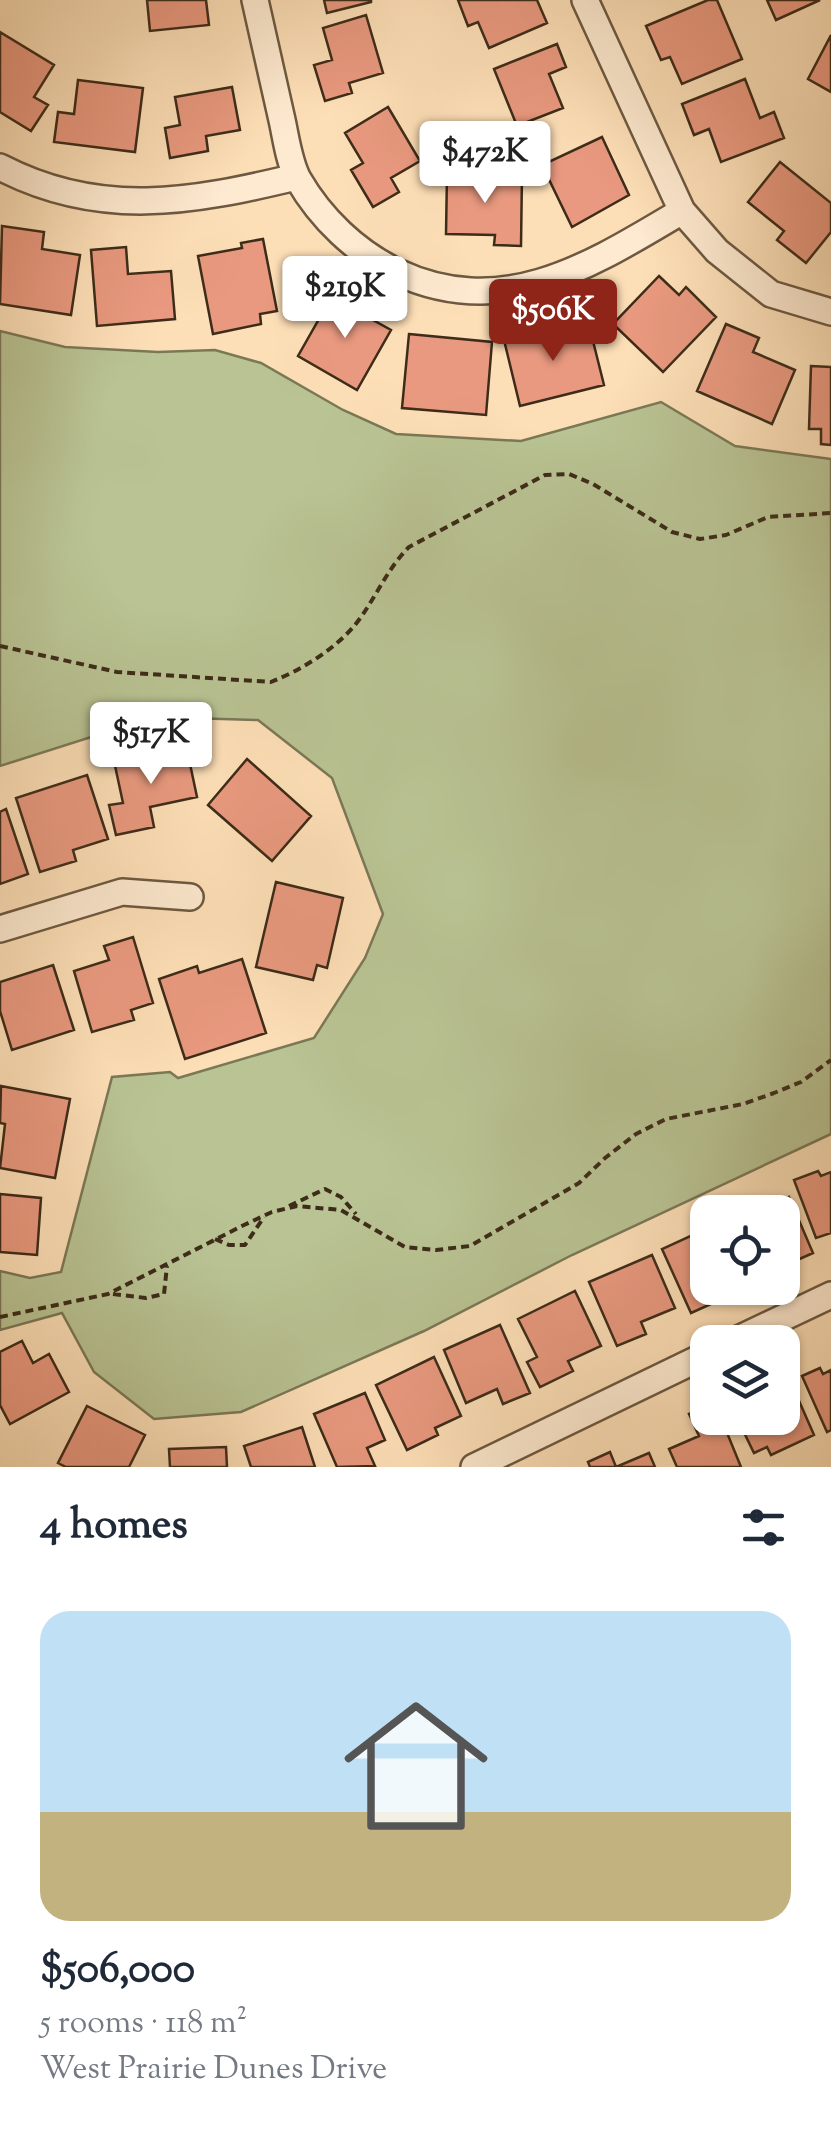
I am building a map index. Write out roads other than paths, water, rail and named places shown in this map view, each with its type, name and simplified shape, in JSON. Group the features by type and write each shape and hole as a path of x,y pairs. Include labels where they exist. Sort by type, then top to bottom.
{"street":[{"path":"254,0 296,177 354,246 424,284 456,291 510,290 560,276 600,259 682,212"},
{"path":"585,0 682,212 716,251 772,294 831,312"},
{"path":"0,167 65,193 124,203 222,195 296,177"},
{"path":"0,929 122,892 190,897"},
{"path":"767,1325 831,1294"},
{"path":"474,1467 690,1363"}]}
